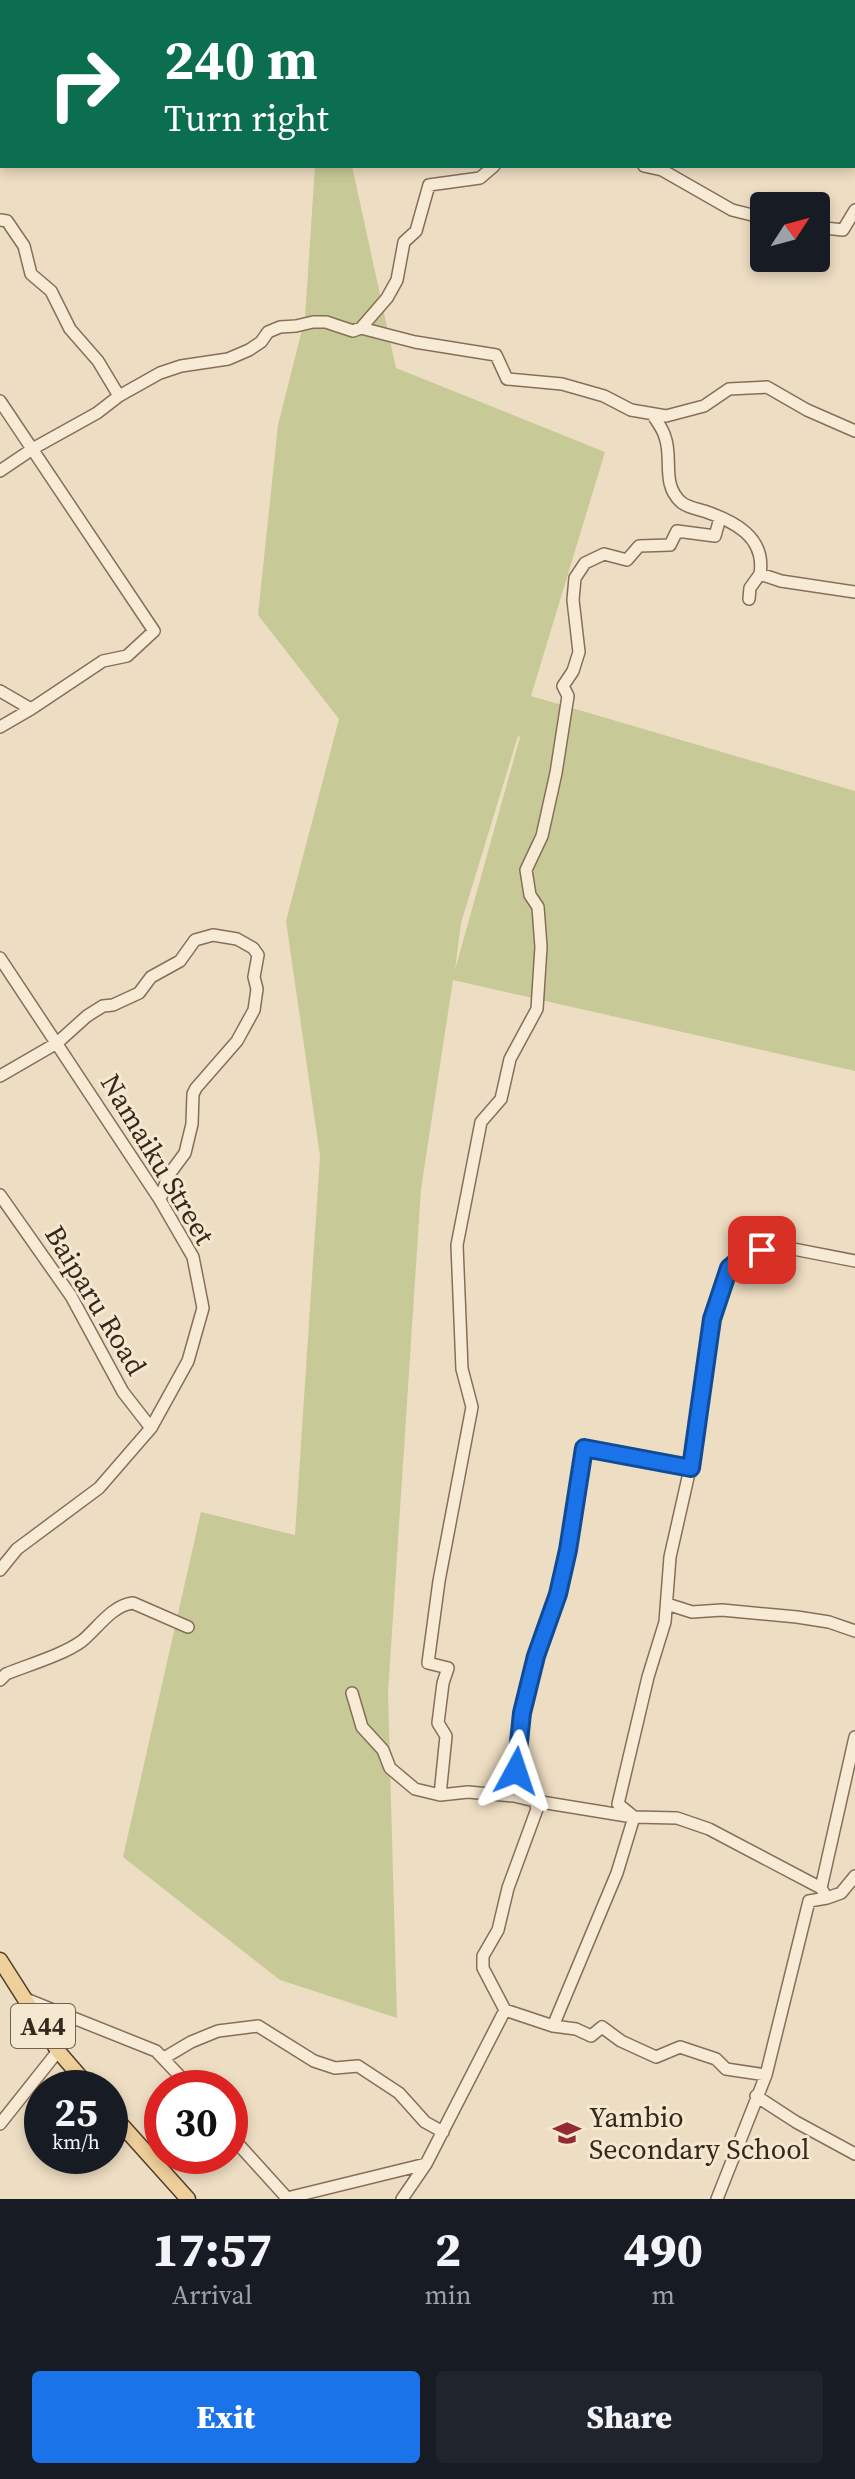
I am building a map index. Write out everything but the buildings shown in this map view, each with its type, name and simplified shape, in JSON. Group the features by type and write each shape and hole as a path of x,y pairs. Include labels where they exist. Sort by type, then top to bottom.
{"main road":[{"name":"A44","path":"0,1960 58,2051 74,2070"},
{"path":"128,2132 188,2199"}],"street":[{"path":"0,471 160,373 181,366 228,359 261,342 268,332 280,327 326,322 353,331 361,328 387,298 397,280 404,242 416,231 429,185 480,178 492,168"},
{"path":"653,168 662,170 732,210 750,214"},
{"path":"830,229 843,230 855,210"},
{"path":"0,220 7,221 24,246 31,274 51,291 70,329 98,361 119,396"},
{"path":"361,328 415,342 496,355 507,379 562,384 653,415 676,415 704,406 729,389 767,387 807,410 855,431"},
{"path":"0,401 154,631 127,656 103,661 0,727"},
{"path":"653,415 666,438 668,480 681,503 737,525 756,545 762,563 760,574 750,588 749,599"},
{"path":"440,1795 446,1736 438,1723 448,1668 428,1663 439,1581 472,1407 462,1369 457,1245 481,1122 501,1099 510,1059 537,1009 541,979 538,907 530,895 526,870 542,836 556,773 568,696 563,686 573,671 579,652 573,600 575,578 585,563 594,558 604,554 627,560 639,546 670,545 677,531 715,536 720,518"},
{"path":"760,574 781,581 855,592"},
{"path":"0,691 31,709"},
{"path":"0,1076 57,1043 103,1006 113,1005 139,993 151,977 180,961 195,940 213,935 237,939 253,948 258,955 254,1010 237,1041 193,1094 192,1124 185,1153 168,1176 160,1200"},
{"name":"Namaiku Street","path":"0,958 160,1200 193,1257 203,1308 188,1361 151,1428 99,1488 17,1549 0,1570"},
{"name":"Baiparu Road","path":"0,1195 71,1296 123,1392 151,1428"},
{"path":"634,1817 618,1804 648,1677 665,1622 670,1557 691,1468 712,1319 729,1268 746,1254 778,1246 855,1261"},
{"path":"514,1796 522,1713 536,1656 558,1594 584,1448 691,1468"},
{"path":"0,1680 6,1674 82,1641 126,1604 133,1603 188,1627"},
{"path":"667,1604 692,1612 722,1610 797,1617 829,1622 855,1631"},
{"path":"352,1693 362,1727 383,1750 390,1768 415,1789 440,1795 468,1792 514,1796 634,1817 677,1818 709,1829 824,1893"},
{"path":"824,1893 855,1737"},
{"path":"535,1801 534,1821 508,1888 498,1930 483,1956 483,1968 505,2010 591,2036 602,2027 621,2041 656,2057 680,2047 716,2059 726,2069 766,2075"},
{"path":"553,2026 617,1873 634,1817"},
{"path":"717,2199 766,2075 809,1901 824,1893 841,1893 855,1876"},
{"path":"26,1999 156,2051 175,2070"},
{"path":"402,2199 426,2164 505,2010"},
{"path":"164,2058 218,2031 258,2026 314,2061 335,2068 358,2066 399,2093 425,2122 443,2132"},
{"path":"0,2124 58,2051"},
{"path":"756,2096 855,2154"},
{"path":"248,2155 286,2198 426,2164"}],"green space":[{"path":"315,168 352,168 396,368 605,452 531,696 855,791 855,1071 453,980 421,1189 388,1693 397,2018 280,1980 123,1857 201,1512 295,1535 320,1156 286,921 339,719 258,615 278,425 305,318","holes":["518,736 520,737 455,970 461,923"]}],"place":[{"name":"Yambio Secondary School","path":"567,2133"}],"route":[{"path":"516,1771 522,1713 536,1656 558,1594 584,1448 691,1468 712,1319 729,1268 746,1254 762,1250"}]}
